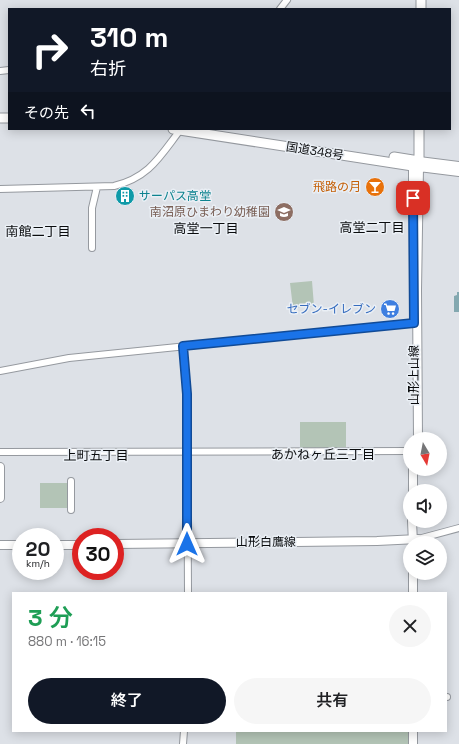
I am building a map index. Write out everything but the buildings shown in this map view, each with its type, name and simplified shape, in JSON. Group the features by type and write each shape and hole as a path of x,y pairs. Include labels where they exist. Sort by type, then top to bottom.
{"highway":[{"name":"国道348号","path":"185,130 416,164"},
{"name":"国道348号","path":"205,130 416,164"},
{"path":"414,130 416,164"},
{"path":"416,164 419,130"}],"main road":[{"path":"416,164 459,166"},
{"path":"416,164 459,172"},
{"name":"山形上山線","path":"414,432 416,164"},
{"name":"山形上山線","path":"416,164 418,432"},
{"path":"0,467 0,498"},
{"name":"山形白鷹線","path":"124,544 403,541"},
{"path":"0,545 12,545"},
{"path":"413,580 413,592"},
{"path":"418,580 418,592"},
{"path":"413,732 413,744"},
{"path":"418,732 418,744"}],"street":[{"path":"281,8 287,0"},
{"path":"0,188 97,187 120,185 141,175 149,169 158,160 177,130"},
{"path":"92,248 92,208 97,187"},
{"path":"0,371 69,358 414,323"},
{"path":"183,346 187,394 188,592"},
{"path":"0,452 403,451"},
{"path":"71,481 72,510"},
{"path":"432,536 459,528"},
{"path":"183,744 184,732"}],"green space":[{"path":"312,281 314,306 293,308 290,283"},
{"path":"300,422 346,422 346,448 300,449"},
{"path":"40,483 68,483 68,508 40,508"},
{"path":"236,732 410,732 411,744 236,744"}],"water":[{"path":"457,292 459,292 459,312 454,312 454,296 457,295"}],"place":[{"name":"飛路の月","path":"375,187"},
{"name":"サーパス高堂","path":"125,196"},
{"name":"南沼原ひまわり幼稚園","path":"284,212"},
{"name":"セブン-イレブン","path":"390,309"}],"district":[{"name":"高堂二丁目","path":"372,227"},
{"name":"高堂一丁目","path":"206,228"},
{"name":"南館二丁目","path":"38,231"},
{"name":"あかねヶ丘三丁目","path":"323,454"},
{"name":"上町五丁目","path":"96,455"}],"route":[{"path":"187,544 187,394 183,346 414,323 413,198"}]}
